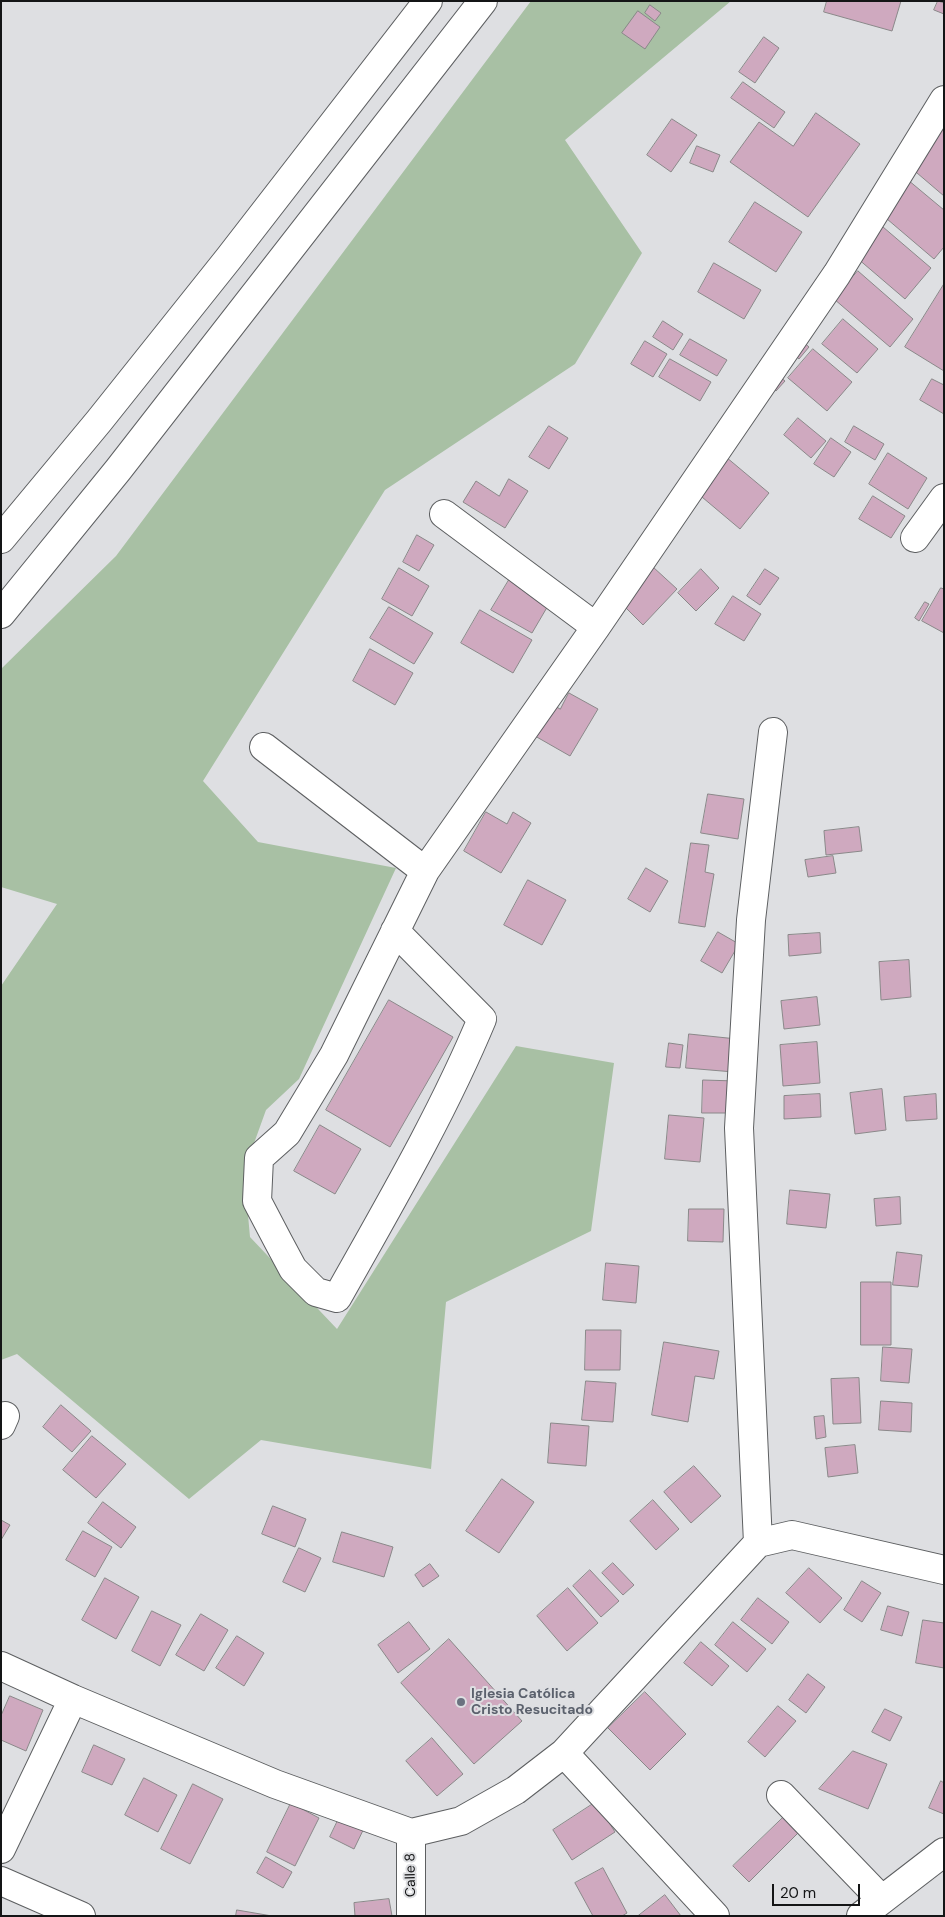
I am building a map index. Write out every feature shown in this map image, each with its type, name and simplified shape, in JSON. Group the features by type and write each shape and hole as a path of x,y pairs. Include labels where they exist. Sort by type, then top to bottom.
{"street":[{"path":"1,539 216,273 428,1"},
{"path":"1,614 118,470 482,1"},
{"path":"395,931 482,1019 456,1078 384,1215 337,1298 316,1292 293,1269 257,1202 259,1158 287,1133 334,1055 395,931 425,871 596,627 837,274 944,100"},
{"path":"915,538 944,498"},
{"path":"444,514 596,627"},
{"path":"758,1542 739,1128 751,920 773,732"},
{"path":"264,747 425,871"},
{"path":"1,1666 73,1700 275,1784 411,1833 460,1821 516,1790 564,1752 758,1542 792,1535 944,1570"},
{"path":"1,1849 73,1700"},
{"path":"564,1752 715,1916"},
{"path":"781,1795 872,1908 944,1852"},
{"name":"Calle 8","path":"411,1833 412,1916"},
{"path":"1,1881 81,1916"}],"green space":[{"path":"531,1 731,1 565,140 642,253 575,364 385,490 203,781 258,842 396,868 299,1079 266,1110 244,1171 250,1237 337,1329 516,1046 614,1063 591,1231 446,1302 431,1469 261,1440 189,1499 17,1354 1,1360 1,986 57,904 1,887 1,669 116,556"}],"building":[{"path":"827,1 901,1 892,31 824,12"},
{"path":"938,1 944,3 944,14 934,10"},
{"path":"650,5 661,13 655,21 645,13"},
{"path":"638,11 660,27 645,49 622,33"},
{"path":"764,37 779,48 755,83 739,72"},
{"path":"743,82 785,112 774,128 731,98"},
{"path":"816,113 860,144 808,217 730,162 759,122 793,146"},
{"path":"672,119 697,135 671,172 647,155"},
{"path":"944,127 944,196 910,167"},
{"path":"697,146 720,155 713,172 690,163"},
{"path":"908,180 944,210 944,247 934,259 880,213"},
{"path":"755,202 802,232 776,272 729,242"},
{"path":"876,221 931,268 905,299 850,252"},
{"path":"714,263 761,290 744,319 698,292"},
{"path":"858,271 913,319 890,347 834,299"},
{"path":"944,284 944,371 905,347"},
{"path":"843,319 878,349 857,373 822,344"},
{"path":"663,321 683,334 673,350 653,337"},
{"path":"690,339 727,360 717,376 680,355"},
{"path":"801,340 809,347 799,359 790,351"},
{"path":"645,341 667,354 653,377 631,364"},
{"path":"813,349 852,382 827,411 788,378"},
{"path":"670,359 711,382 700,401 659,377"},
{"path":"774,372 785,381 776,391 765,382"},
{"path":"932,379 944,385 944,414 920,400"},
{"path":"798,418 826,441 811,458 784,435"},
{"path":"549,426 568,438 549,469 529,457"},
{"path":"854,426 884,444 875,460 845,442"},
{"path":"831,438 851,452 834,477 814,464"},
{"path":"888,453 927,478 908,509 869,484"},
{"path":"726,457 769,493 740,529 696,492"},
{"path":"509,479 528,491 505,528 463,502 476,481 499,496"},
{"path":"873,496 905,516 891,538 859,519"},
{"path":"417,535 434,545 419,571 403,562"},
{"path":"653,567 677,589 643,625 620,602"},
{"path":"399,568 429,586 412,616 382,599"},
{"path":"701,569 719,588 696,611 678,593"},
{"path":"765,569 779,578 760,605 747,596"},
{"path":"509,580 549,604 532,633 491,610"},
{"path":"941,588 944,589 944,633 922,621"},
{"path":"733,596 761,614 744,641 715,624"},
{"path":"925,602 929,604 919,621 915,618"},
{"path":"389,607 433,633 414,664 370,638"},
{"path":"480,610 532,640 513,673 461,643"},
{"path":"370,649 413,673 395,705 353,681"},
{"path":"569,693 598,709 570,756 528,732 547,701 560,709"},
{"path":"708,794 744,799 738,839 701,833"},
{"path":"486,812 507,824 513,812 531,823 501,873 464,851"},
{"path":"859,827 862,851 826,855 824,831"},
{"path":"691,843 709,845 705,872 714,874 705,927 679,923"},
{"path":"833,856 836,873 808,877 805,860"},
{"path":"646,868 668,881 650,912 628,899"},
{"path":"528,880 566,900 542,945 504,925"},
{"path":"718,932 739,944 722,973 701,961"},
{"path":"820,933 821,953 789,956 788,935"},
{"path":"909,960 911,997 881,1000 879,962"},
{"path":"817,997 820,1025 784,1029 781,1001"},
{"path":"389,1000 453,1037 390,1147 326,1110"},
{"path":"689,1034 737,1039 734,1072 686,1068"},
{"path":"817,1042 820,1083 783,1086 780,1045"},
{"path":"669,1043 683,1045 680,1068 666,1067"},
{"path":"703,1080 736,1081 735,1113 702,1113"},
{"path":"882,1089 886,1130 855,1134 850,1093"},
{"path":"820,1094 821,1117 784,1119 784,1096"},
{"path":"936,1094 937,1119 906,1121 904,1097"},
{"path":"669,1115 704,1118 700,1162 665,1159"},
{"path":"320,1125 361,1149 335,1194 294,1171"},
{"path":"790,1190 830,1194 826,1228 787,1224"},
{"path":"900,1197 901,1224 876,1226 874,1199"},
{"path":"689,1209 724,1209 723,1242 688,1241"},
{"path":"897,1252 922,1255 918,1287 893,1285"},
{"path":"606,1263 639,1266 636,1303 603,1300"},
{"path":"861,1282 891,1282 891,1345 861,1345"},
{"path":"586,1330 621,1330 620,1370 585,1370"},
{"path":"664,1342 719,1351 714,1379 695,1376 688,1422 652,1415"},
{"path":"883,1347 912,1349 909,1383 881,1381"},
{"path":"859,1378 861,1423 833,1424 831,1379"},
{"path":"586,1381 616,1383 613,1422 582,1420"},
{"path":"881,1401 912,1403 911,1432 879,1430"},
{"path":"61,1405 91,1431 72,1452 43,1427"},
{"path":"824,1416 826,1437 816,1439 814,1417"},
{"path":"551,1423 589,1426 586,1466 548,1463"},
{"path":"92,1436 126,1464 96,1498 63,1470"},
{"path":"855,1445 858,1473 828,1477 825,1448"},
{"path":"694,1466 721,1496 691,1523 664,1492"},
{"path":"502,1479 534,1502 499,1553 466,1531"},
{"path":"653,1500 679,1529 656,1550 630,1521"},
{"path":"103,1502 136,1527 121,1548 88,1523"},
{"path":"273,1506 306,1519 295,1547 262,1534"},
{"path":"1,1520 10,1525 1,1540"},
{"path":"83,1531 112,1547 95,1577 66,1560"},
{"path":"342,1532 393,1547 384,1577 333,1562"},
{"path":"299,1548 321,1558 305,1592 283,1582"},
{"path":"613,1563 634,1585 623,1595 602,1573"},
{"path":"430,1564 439,1576 423,1587 415,1575"},
{"path":"809,1568 842,1598 820,1623 786,1593"},
{"path":"590,1570 619,1601 601,1617 573,1586"},
{"path":"105,1578 139,1597 116,1639 82,1620"},
{"path":"862,1581 881,1593 862,1622 844,1610"},
{"path":"568,1588 598,1623 567,1651 537,1616"},
{"path":"758,1598 789,1622 772,1644 741,1620"},
{"path":"888,1606 909,1612 902,1636 881,1630"},
{"path":"152,1611 181,1625 160,1666 132,1651"},
{"path":"201,1614 228,1630 204,1671 176,1655"},
{"path":"923,1620 944,1623 944,1668 916,1663"},
{"path":"409,1622 430,1649 398,1673 378,1645"},
{"path":"733,1622 766,1649 747,1672 715,1645"},
{"path":"237,1636 264,1653 244,1686 216,1668"},
{"name":"Iglesia Católica Cristo Resucitado","path":"449,1639 522,1721 474,1764 401,1683"},
{"path":"701,1642 729,1666 712,1686 684,1663"},
{"path":"808,1674 825,1687 806,1713 789,1700"},
{"path":"645,1692 686,1734 650,1770 608,1728"},
{"path":"10,1696 43,1710 26,1751 1,1740 1,1716"},
{"path":"778,1706 796,1721 765,1757 748,1742"},
{"path":"885,1709 902,1717 890,1741 872,1732"},
{"path":"432,1738 463,1774 437,1796 406,1761"},
{"path":"94,1745 125,1759 112,1785 82,1772"},
{"path":"853,1751 887,1764 868,1809 819,1789"},
{"path":"144,1778 177,1795 158,1832 125,1815"},
{"path":"941,1781 944,1783 944,1814 929,1808"},
{"path":"193,1784 223,1799 190,1864 161,1849"},
{"path":"596,1802 615,1832 572,1860 553,1830"},
{"path":"291,1803 319,1818 295,1866 267,1852"},
{"path":"792,1809 807,1824 749,1882 733,1866"},
{"path":"343,1810 367,1822 354,1849 330,1837"},
{"path":"266,1857 292,1872 283,1888 257,1873"},
{"path":"603,1868 627,1913 622,1916 593,1916 575,1883"},
{"path":"665,1895 681,1916 638,1916"},
{"path":"389,1899 392,1916 355,1916 354,1903"},
{"path":"237,1910 272,1916 236,1916"}],"place":[{"name":"Iglesia Católica Cristo Resucitado","path":"461,1702"}]}
